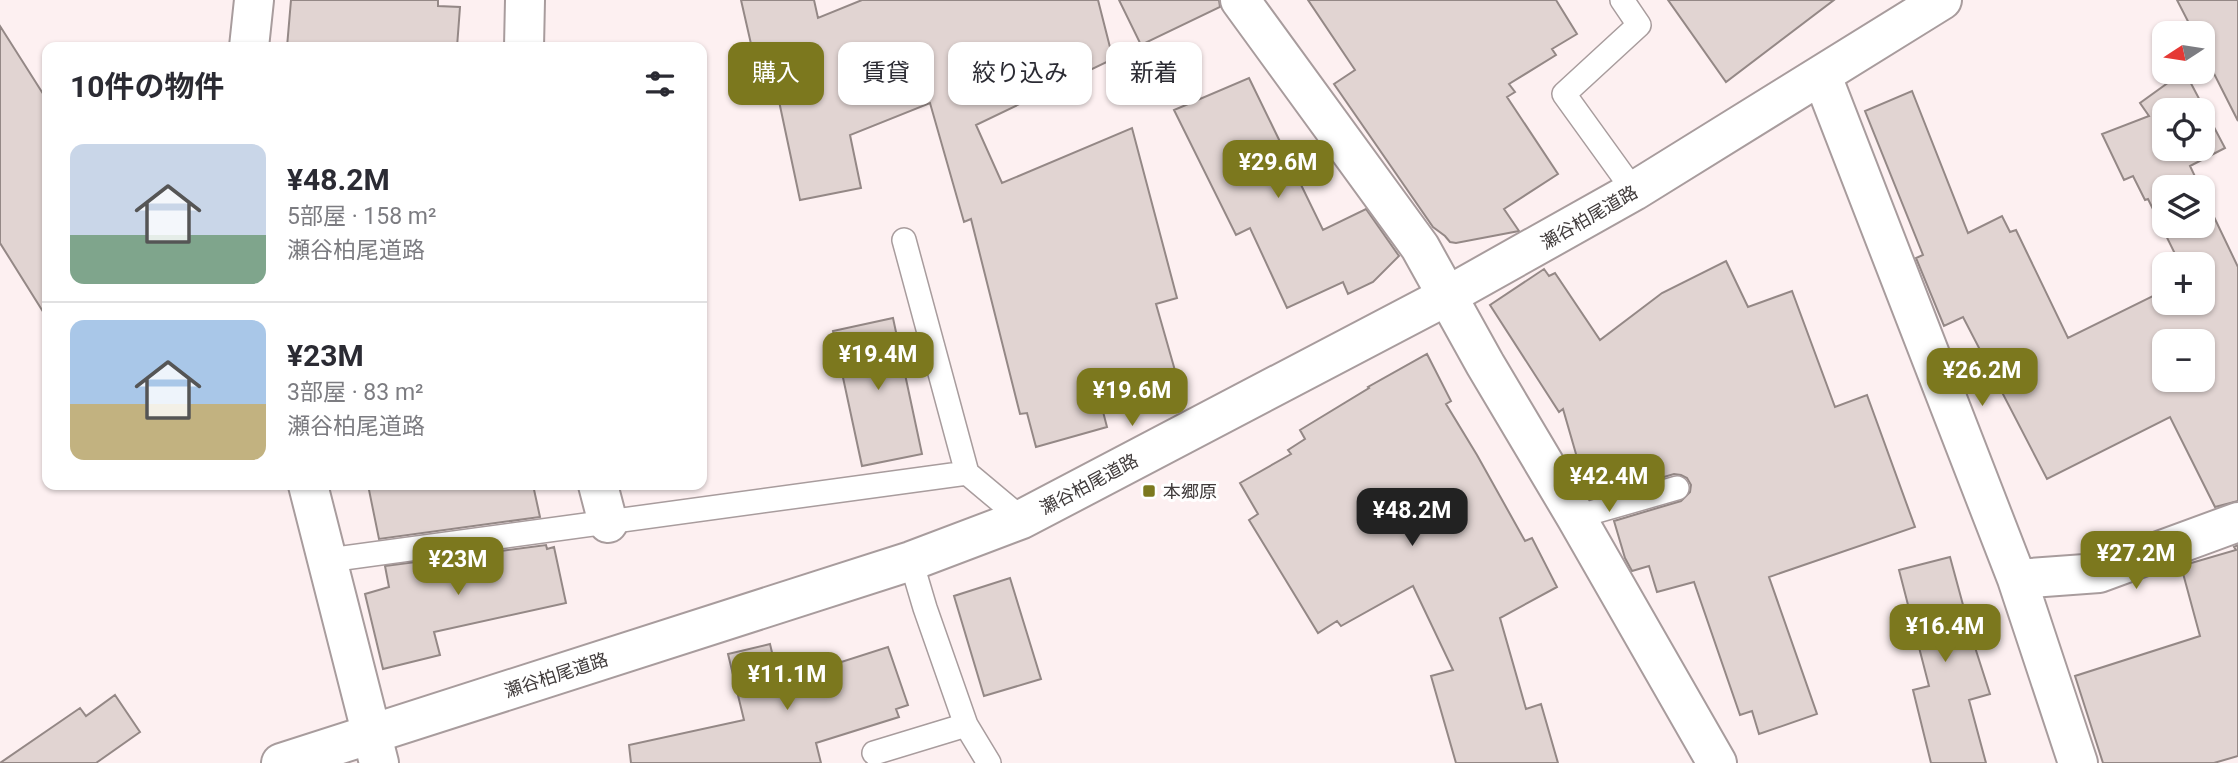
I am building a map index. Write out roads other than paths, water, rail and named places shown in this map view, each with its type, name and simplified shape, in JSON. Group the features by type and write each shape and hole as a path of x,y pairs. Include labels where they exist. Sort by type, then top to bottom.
{"street":[{"path":"250,42 254,0"},
{"path":"524,42 525,0"},
{"path":"1240,0 1420,247 1717,763"},
{"name":"瀬谷柏尾道路","path":"281,763 375,748 911,561 1023,519 1447,296 1634,191 1942,0"},
{"path":"1822,76 2017,579 2078,763"},
{"path":"309,490 375,748"},
{"path":"599,490 608,523"},
{"path":"2017,579 2099,573 2238,522"}],"lane":[{"path":"1622,0 1639,25 1564,94 1634,191"},
{"path":"904,240 967,473 1023,519"},
{"path":"329,560 967,473"},
{"path":"1576,517 1677,488"},
{"path":"911,561 966,725 989,763"},
{"path":"874,753 966,725"}],"place":[{"name":"本郷原","path":"1149,491"}]}
